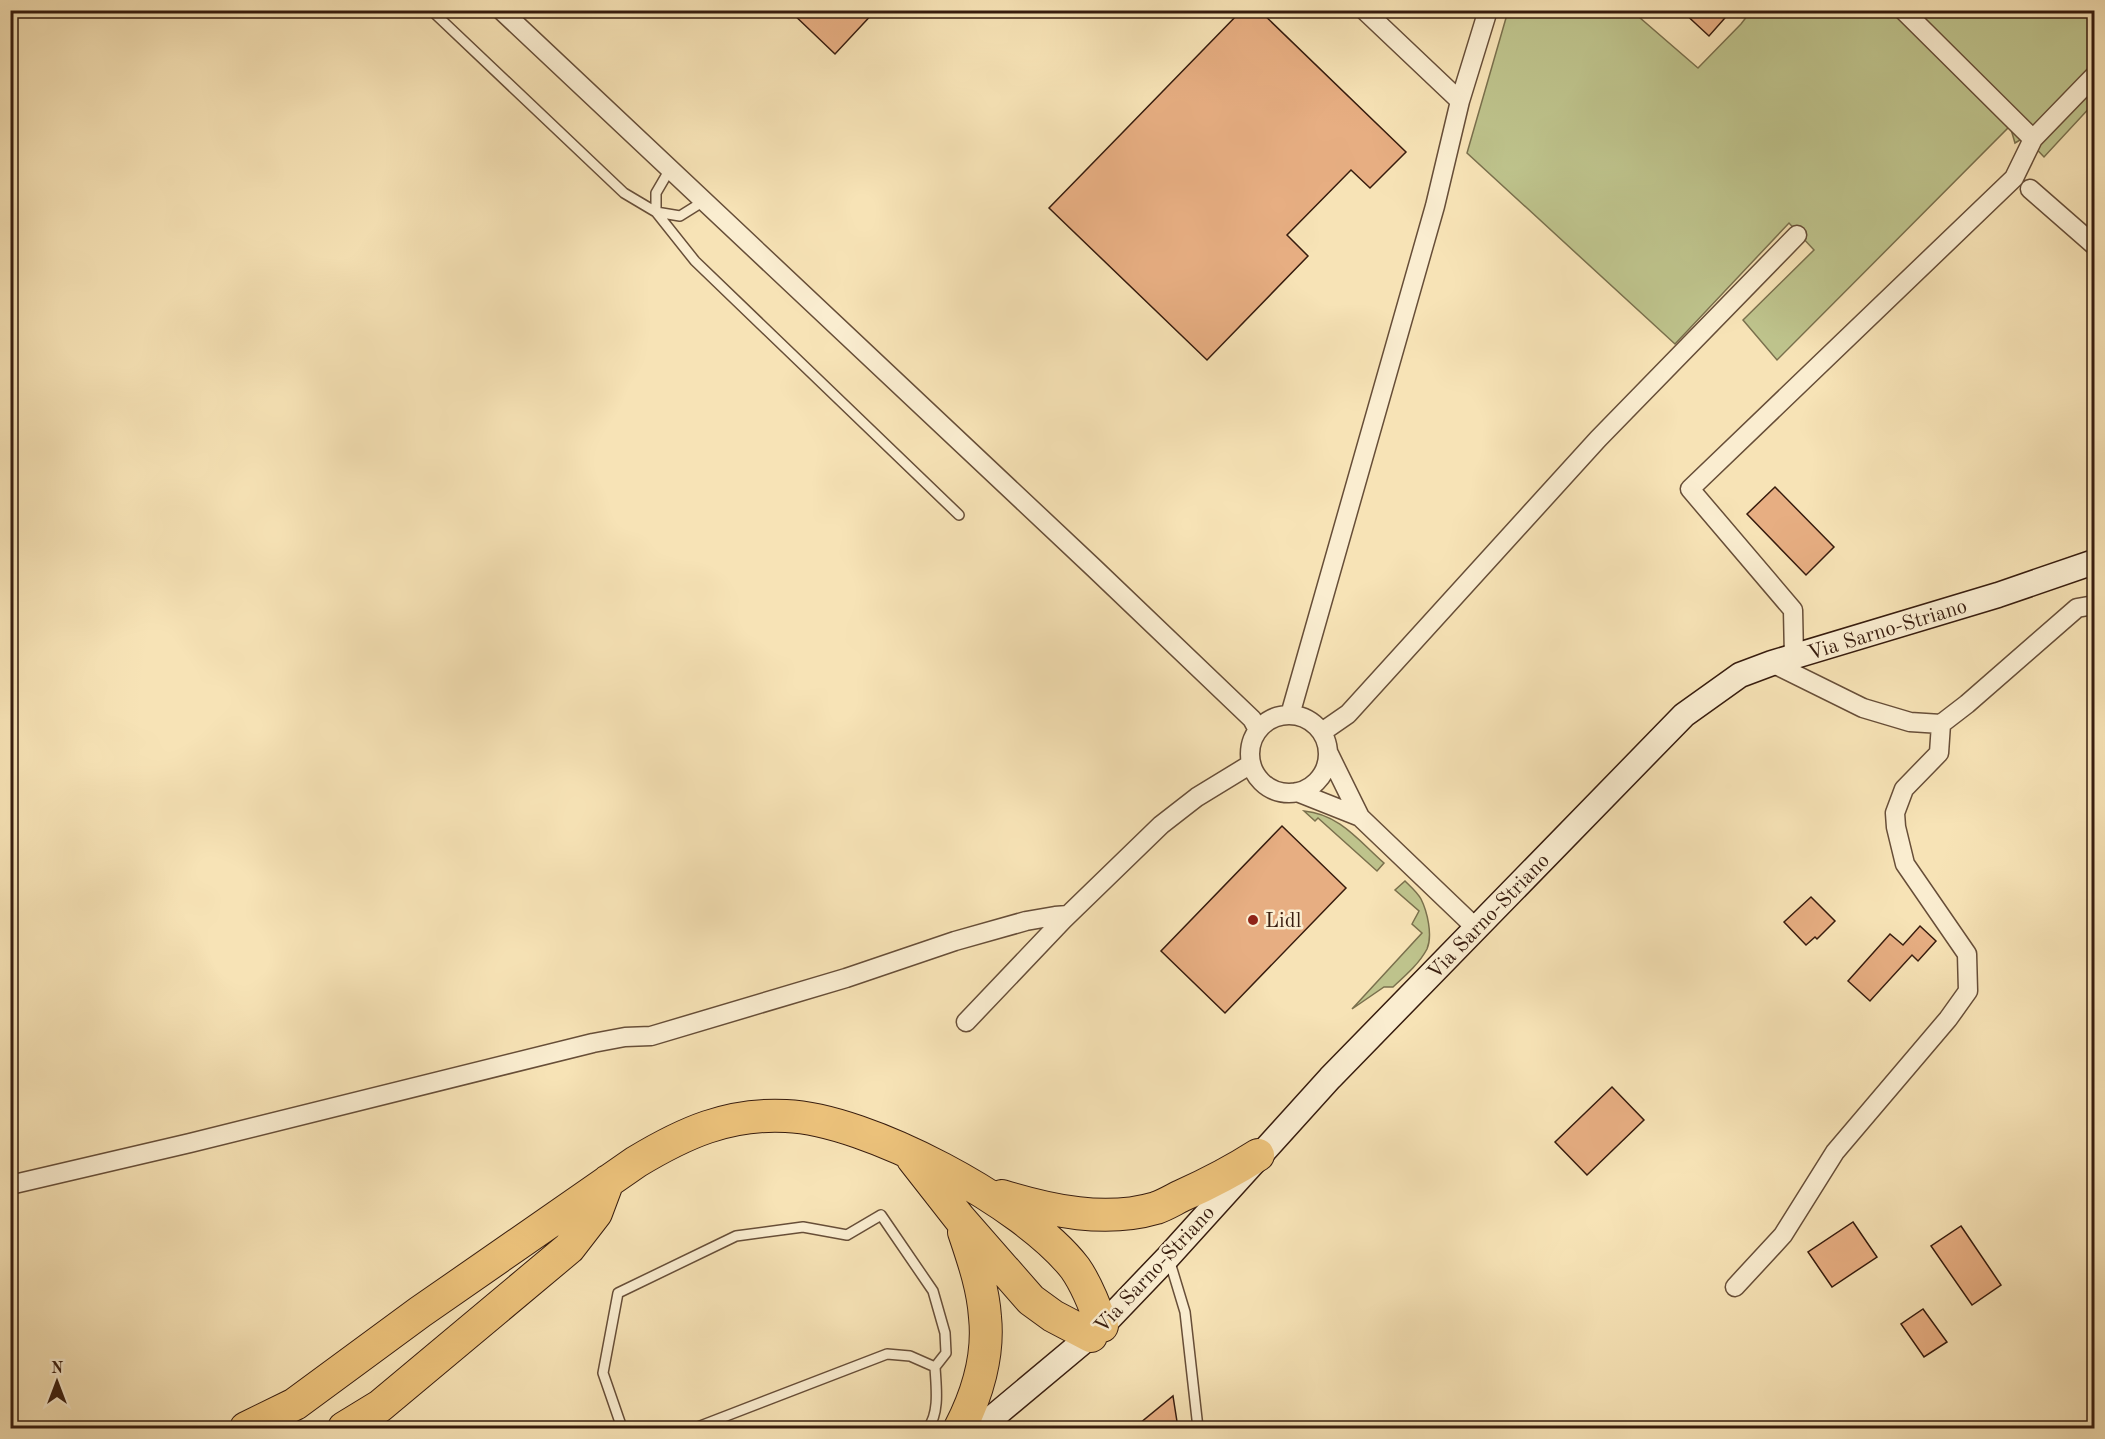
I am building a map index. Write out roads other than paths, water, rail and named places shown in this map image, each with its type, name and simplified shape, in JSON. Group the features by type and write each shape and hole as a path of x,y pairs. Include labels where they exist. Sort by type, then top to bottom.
{"highway":[{"path":"246,1428 295,1404 420,1312 608,1180 662,1147 710,1124 759,1116 786,1116 821,1121 860,1131 908,1152 976,1187 1040,1233 1074,1268 1088,1290 1096,1331"},
{"path":"908,1152 960,1219 1031,1300 1053,1316 1096,1331"},
{"path":"976,1187 1041,1208 1082,1214 1119,1213 1156,1208 1224,1176 1258,1155"},
{"path":"347,1427 380,1406 570,1248 596,1213 608,1180"},
{"path":"960,1219 980,1285 986,1318 984,1352 978,1386 960,1428"},
{"path":"294,1428 327,1401 420,1312"}],"main road":[{"name":"Via Sarno-Striano","path":"980,1428 1096,1331 1168,1257 1330,1078 1684,715 1740,675 1998,595 2094,562"}],"street":[{"path":"501,10 1094,568 1252,720 1258,730"},
{"path":"1364,10 1460,102"},
{"path":"1290,714 1435,206 1460,102 1488,10"},
{"path":"1903,10 2033,139"},
{"path":"2094,76 2033,139 2014,178 1689,489 1793,610 1783,660 1863,708 1910,722 1941,724 2077,608 2094,605"},
{"path":"2030,189 2094,245"},
{"path":"1322,732 1348,714 1598,439 1797,235"},
{"path":"1329,754 1320,779 1310,788 1286,793 1263,784 1251,764 1250,752 1252,740 1258,730 1278,716 1290,714 1313,723 1322,732 1329,754 1360,817 1476,928"},
{"path":"1735,1287 1783,1235 1835,1152 1948,1019 1968,991 1967,954 1905,864 1895,820 1895,813 1904,789 1939,753 1941,724"},
{"path":"966,1022 1068,915 1177,811 1251,764"},
{"path":"1297,792 1360,817"},
{"path":"10,1185 593,1043 625,1036 651,1036 846,978 955,941 1026,921 1068,915"}],"lane":[{"path":"431,10 624,194 656,212 680,216 704,201"},
{"path":"670,169 656,193 656,212 695,261 958,515"},
{"path":"622,1428 603,1373 618,1293 736,1236 803,1227 847,1235 881,1215 933,1291 945,1332 946,1353 935,1367 936,1401 932,1424 928,1428"},
{"path":"1168,1257 1185,1311 1198,1428"},
{"path":"695,1428 887,1354 910,1356 935,1367"}],"place":[{"name":"Lidl","path":"1253,920"}]}
